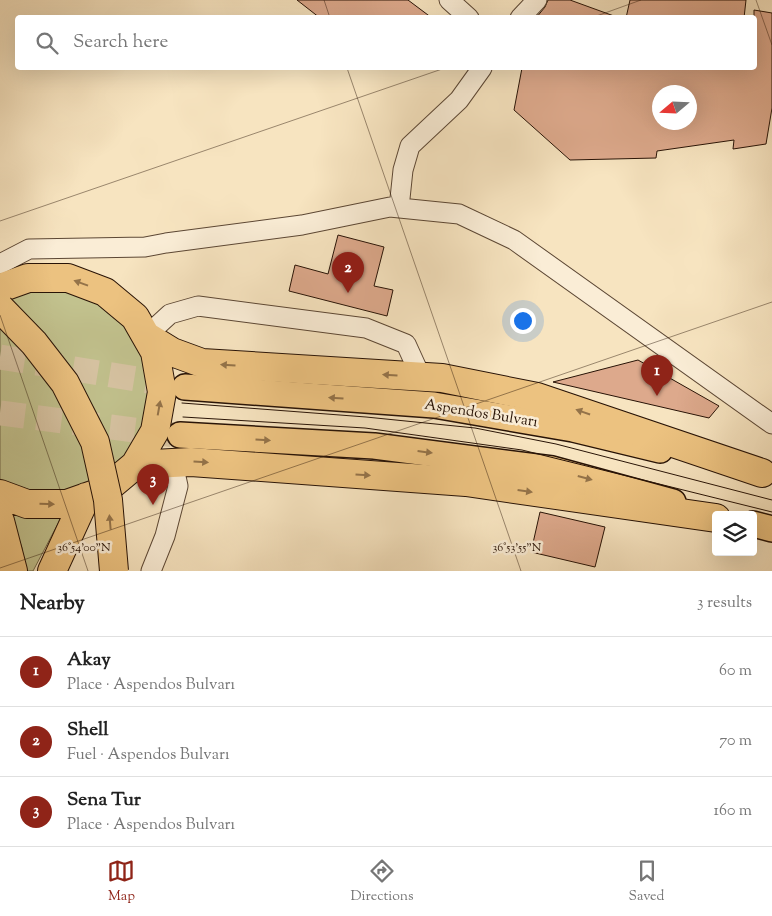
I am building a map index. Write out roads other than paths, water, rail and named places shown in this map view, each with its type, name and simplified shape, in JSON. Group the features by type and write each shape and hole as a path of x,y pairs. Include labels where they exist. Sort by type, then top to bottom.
{"highway":[{"path":"0,494 27,504 67,504 104,491 135,465 155,431 162,392 155,352 146,336 135,318 105,292 68,278 4,276"},
{"path":"0,308 34,343 65,383 95,442 108,500 114,571"},
{"path":"146,336 172,352 202,363 442,378 538,397 767,475"},
{"path":"135,465 191,462 466,482 712,517"},
{"path":"52,571 86,497"},
{"path":"0,521 13,571"}],"main road":[{"name":"Aspendos Bulvarı","path":"185,387 434,405 573,429 767,475"},
{"path":"180,435 374,446 552,469 712,513"},
{"path":"757,525 772,529"}],"street":[{"path":"449,0 466,15"},
{"path":"523,15 537,0"},
{"path":"399,208 404,170 410,146 459,100 481,70"},
{"path":"4,276 29,248 145,247 166,242 302,225 390,207 459,214 514,240 772,424"},
{"path":"146,336 170,314 198,306 366,328 406,344 421,377"},
{"path":"151,571 165,536 178,486 173,463"}],"tunnel":[{"path":"0,357 180,386"},
{"path":"0,413 174,435"}],"tram line":[{"path":"182,403 366,417 475,428 556,444 772,500"},
{"path":"183,417 365,428 522,450 772,512"}],"place":[{"name":"Shell","path":"348,293"},
{"name":"Akay","path":"657,396"},
{"name":"Sena Tur","path":"153,505"}]}
